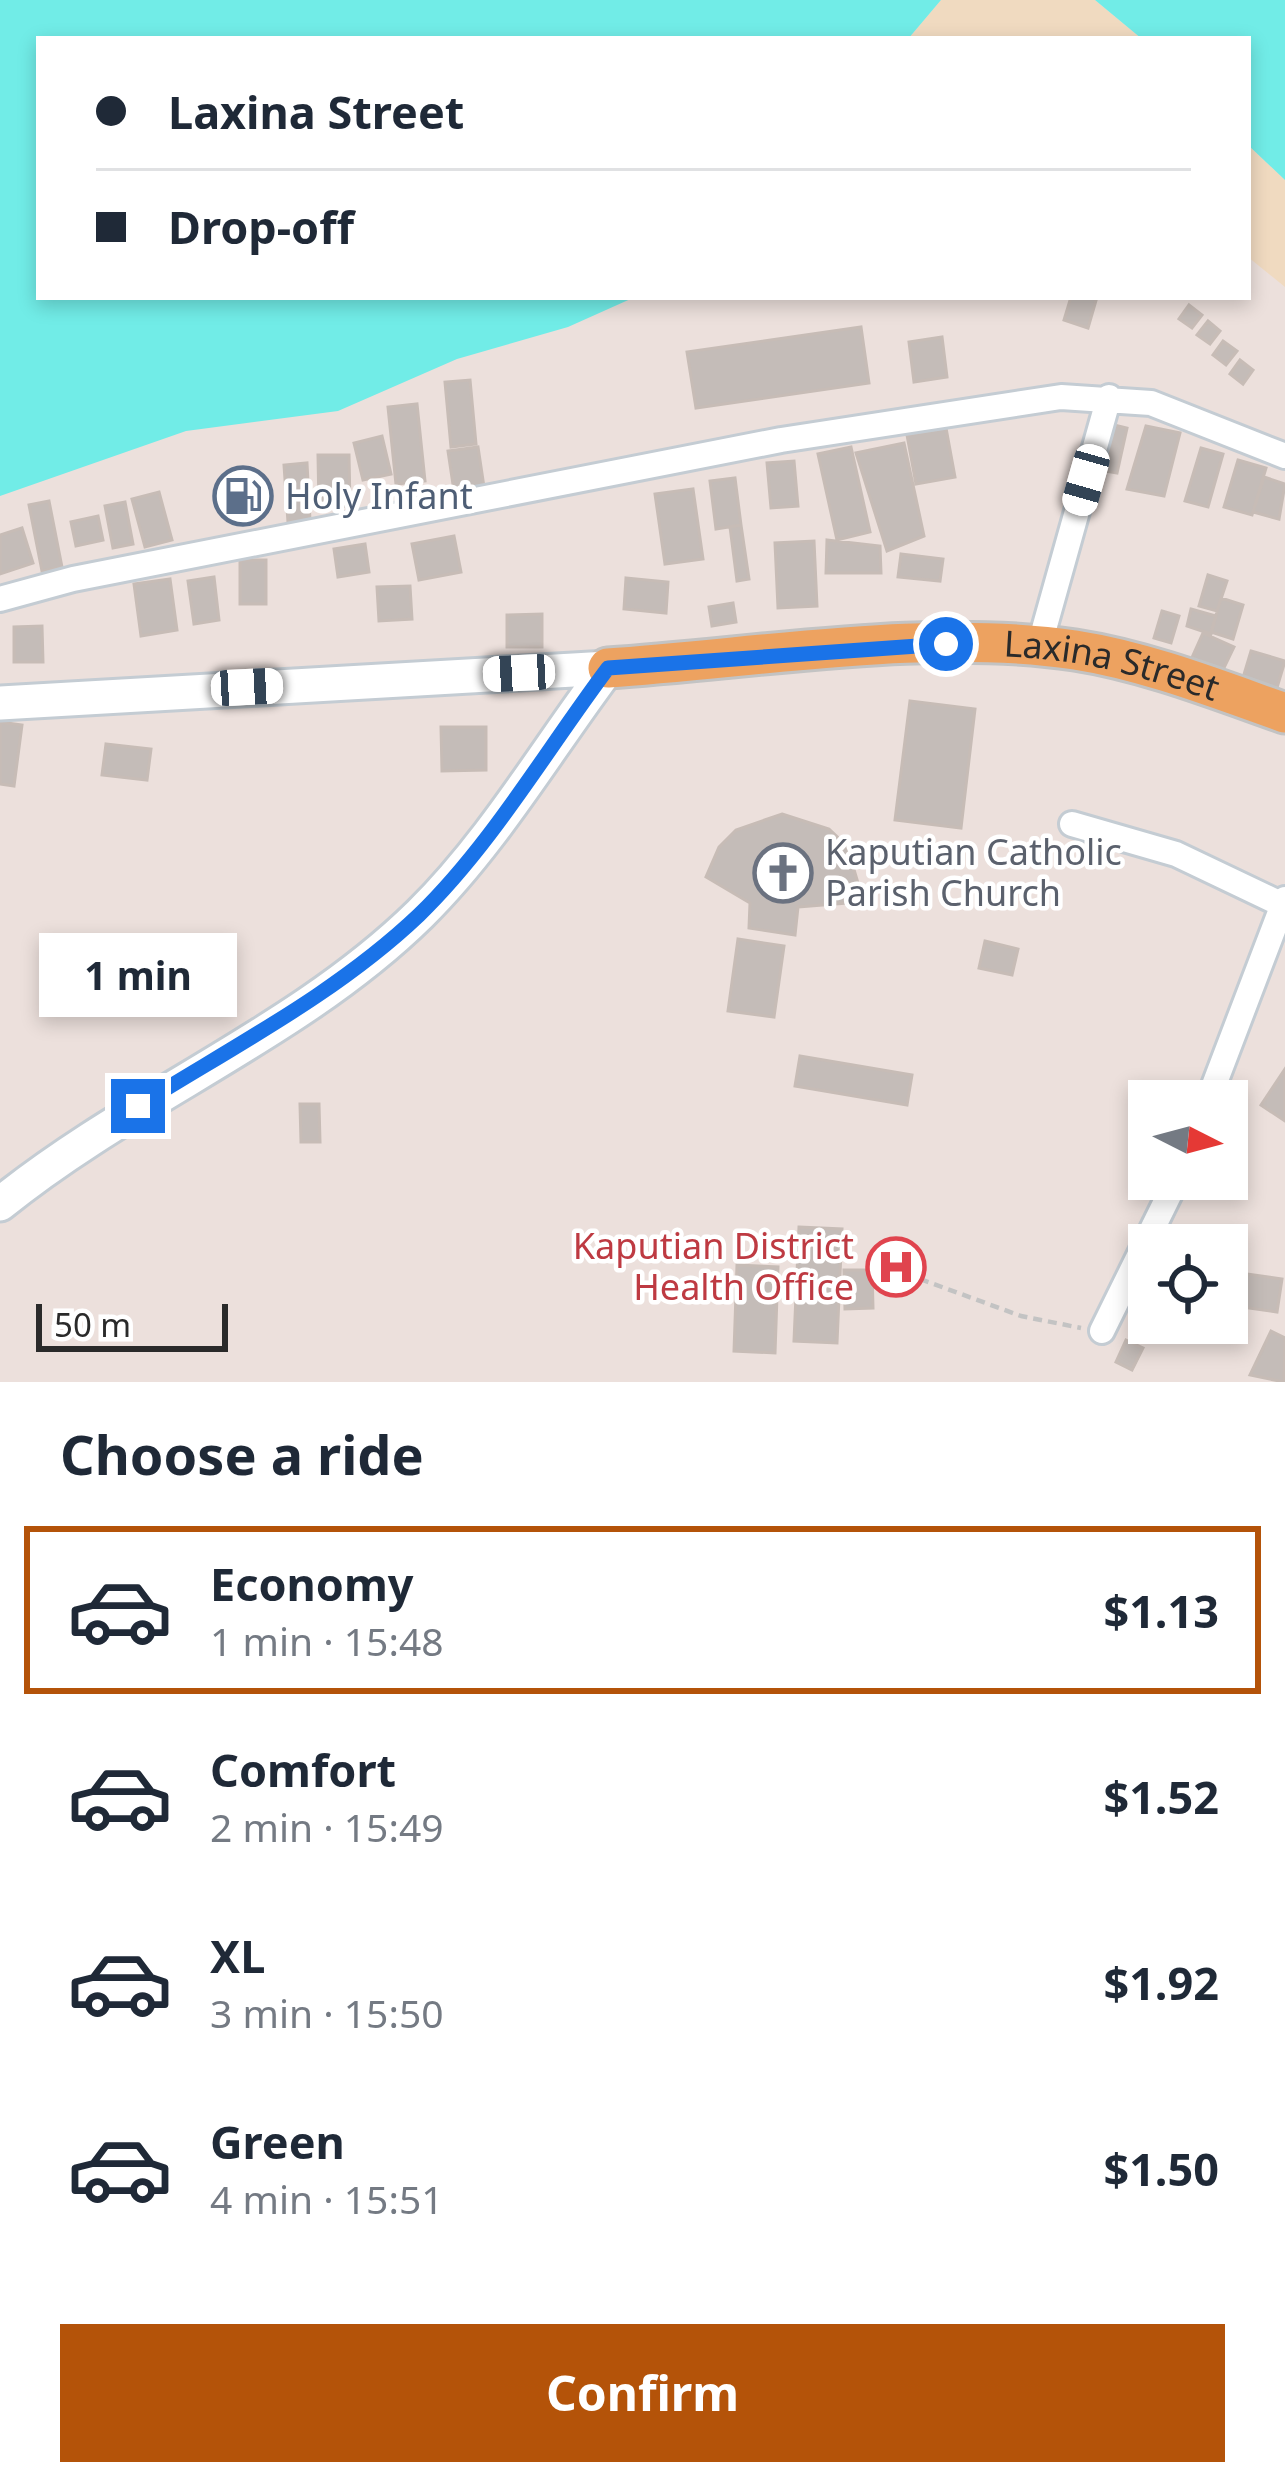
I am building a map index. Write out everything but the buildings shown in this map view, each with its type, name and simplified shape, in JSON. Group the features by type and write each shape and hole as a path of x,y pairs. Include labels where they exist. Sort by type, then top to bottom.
{"main road":[{"name":"Laxina Street","path":"608,668 946,644 1039,646 1111,657 1285,713"}],"street":[{"path":"0,599 74,579 781,440 1013,403 1109,397 1187,413 1285,456"},
{"path":"1039,646 1109,397"},
{"path":"0,1204 58,1157 334,985 420,914 467,861 608,668"},
{"name":"Laxina Street","path":"0,703 608,668"},
{"path":"1072,824 1175,854 1284,903 1216,1080"},
{"path":"1102,1331 1168,1200"}],"path":[{"path":"920,1279 1021,1316 1102,1331"}],"sand":[{"path":"941,0 1095,0 1138,36 911,36"},
{"path":"1251,148 1285,180 1285,287 1251,259"}],"water":[{"path":"0,0 941,0 911,36 36,36 36,300 628,300 568,327 457,359 338,411 186,431 0,496"},
{"path":"1095,0 1285,0 1285,180 1251,148 1251,36 1138,36"}],"place":[{"name":"Holy Infant","path":"243,496"},
{"name":"Kaputian Catholic Parish Church","path":"783,873"},
{"name":"Kaputian District Health Office","path":"896,1267"}],"route":[{"path":"138,1106 334,985 420,914 467,861 608,668 946,644"}]}
